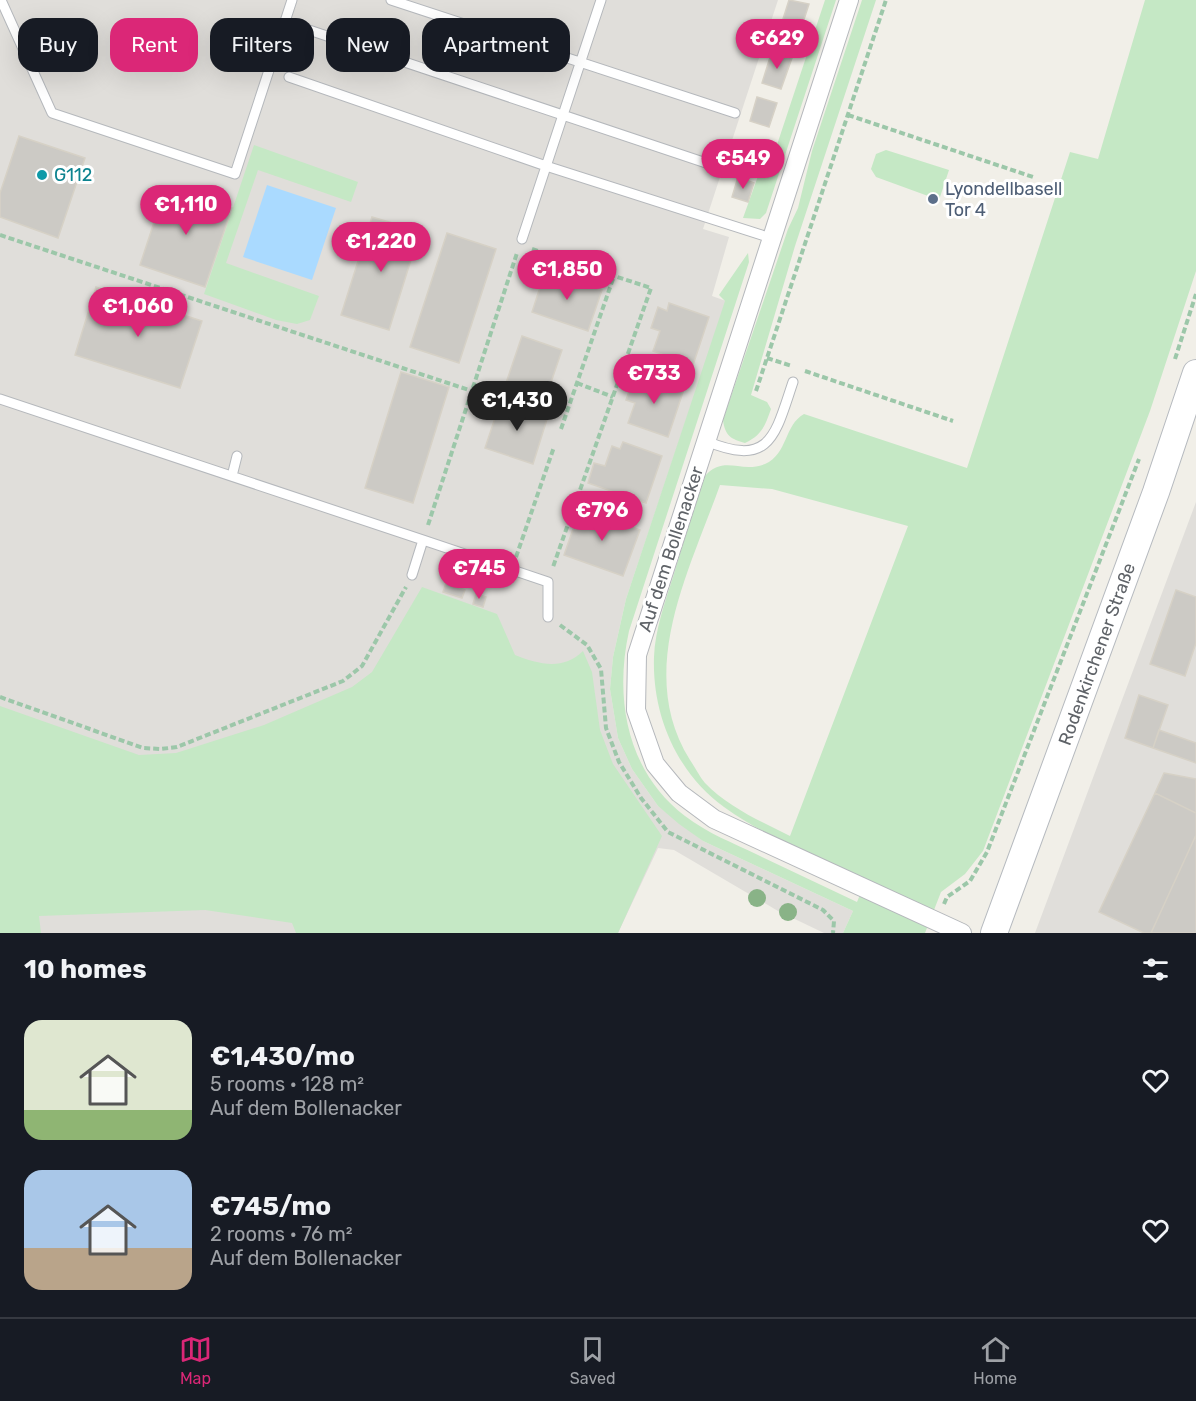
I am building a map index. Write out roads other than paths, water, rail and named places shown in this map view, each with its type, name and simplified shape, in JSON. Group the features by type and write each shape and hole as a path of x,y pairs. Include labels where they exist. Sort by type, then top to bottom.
{"main road":[{"name":"Rodenkirchener Straße","path":"1001,930 1156,492 1184,372"}],"street":[{"name":"Auf dem Bollenacker","path":"849,0 637,655 636,710 655,764 679,793 714,819 962,933"}],"lane":[{"path":"1,0 52,113 235,174 292,0"},
{"path":"391,0 735,113"},
{"path":"521,242 601,0"},
{"path":"314,32 718,167"},
{"path":"289,77 546,166 771,238"},
{"path":"706,441 728,450 748,451 765,445 777,431 793,382"},
{"path":"0,399 548,582 548,617"},
{"path":"232,476 237,456"},
{"path":"412,574 423,540"}],"water":[{"path":"267,185 336,208 312,280 243,257"}],"place":[{"name":"G112","path":"42,175"},
{"name":"Lyondellbasell Tor 4","path":"933,199"}]}
